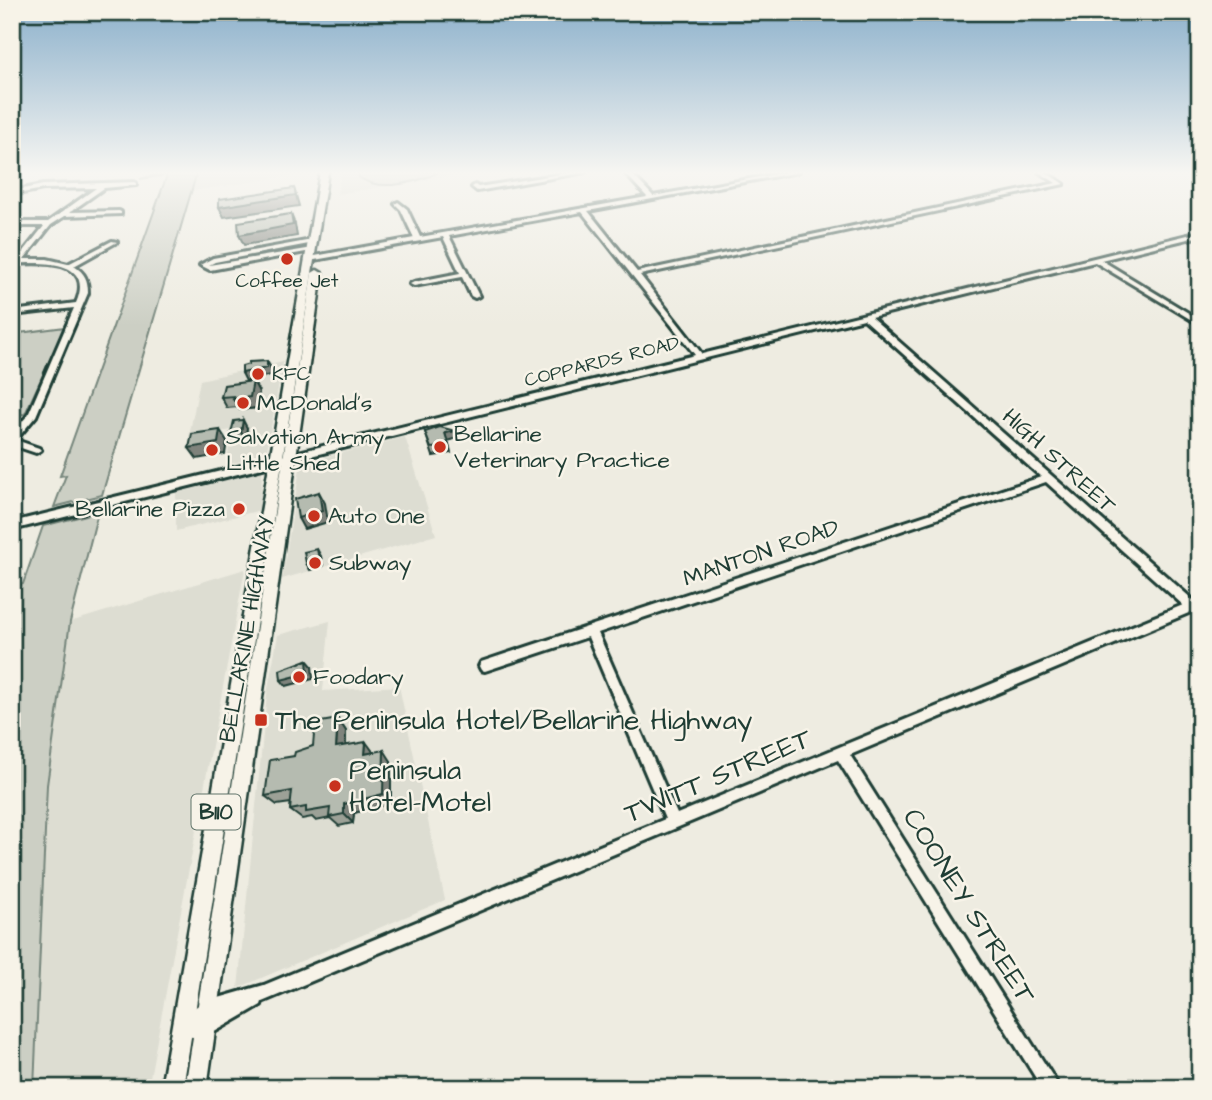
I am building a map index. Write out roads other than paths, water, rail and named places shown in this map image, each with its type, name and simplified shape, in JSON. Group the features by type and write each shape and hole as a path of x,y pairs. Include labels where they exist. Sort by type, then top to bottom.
{"highway":[{"name":"BELLARINE HIGHWAY","path":"172,1088 198,1022 317,223"},
{"name":"BELLARINE HIGHWAY","path":"313,252 320,223"},
{"name":"BELLARINE HIGHWAY","path":"196,1088 198,1022 282,459"}],"street":[{"path":"410,223 418,240"},
{"path":"313,252 210,268 203,265 213,260 418,240 510,223"},
{"path":"595,223 700,356"},
{"path":"636,274 875,223"},
{"path":"12,224 49,224"},
{"path":"15,262 49,224"},
{"name":"COPPARDS ROAD","path":"12,526 1200,234"},
{"path":"445,235 475,296"},
{"path":"69,266 114,242"},
{"path":"1096,260 1200,323"},
{"path":"15,262 40,261 69,266 81,274 85,282 79,305 32,416 12,440 36,450"},
{"path":"414,284 465,274"},
{"path":"12,313 79,305"},
{"name":"HIGH STREET","path":"867,316 1196,610"},
{"name":"MANTON ROAD","path":"485,666 1049,478"},
{"name":"TWITT STREET","path":"198,1022 841,753 1196,610"},
{"path":"592,632 674,823"},
{"name":"COONEY STREET","path":"841,753 1052,1088"}],"place":[{"name":"Coffee Jet","path":"287,259"},
{"name":"KFC","path":"258,374"},
{"name":"McDonald's","path":"243,403"},
{"name":"Bellarine Veterinary Practice","path":"440,447"},
{"name":"Salvation Army Little Shed","path":"212,450"},
{"name":"Bellarine Pizza","path":"239,509"},
{"name":"Auto One","path":"314,516"},
{"name":"Subway","path":"315,563"},
{"name":"Foodary","path":"299,677"},
{"name":"The Peninsula Hotel/Bellarine Highway","path":"261,720"},
{"name":"Peninsula Hotel-Motel","path":"335,786"}]}
